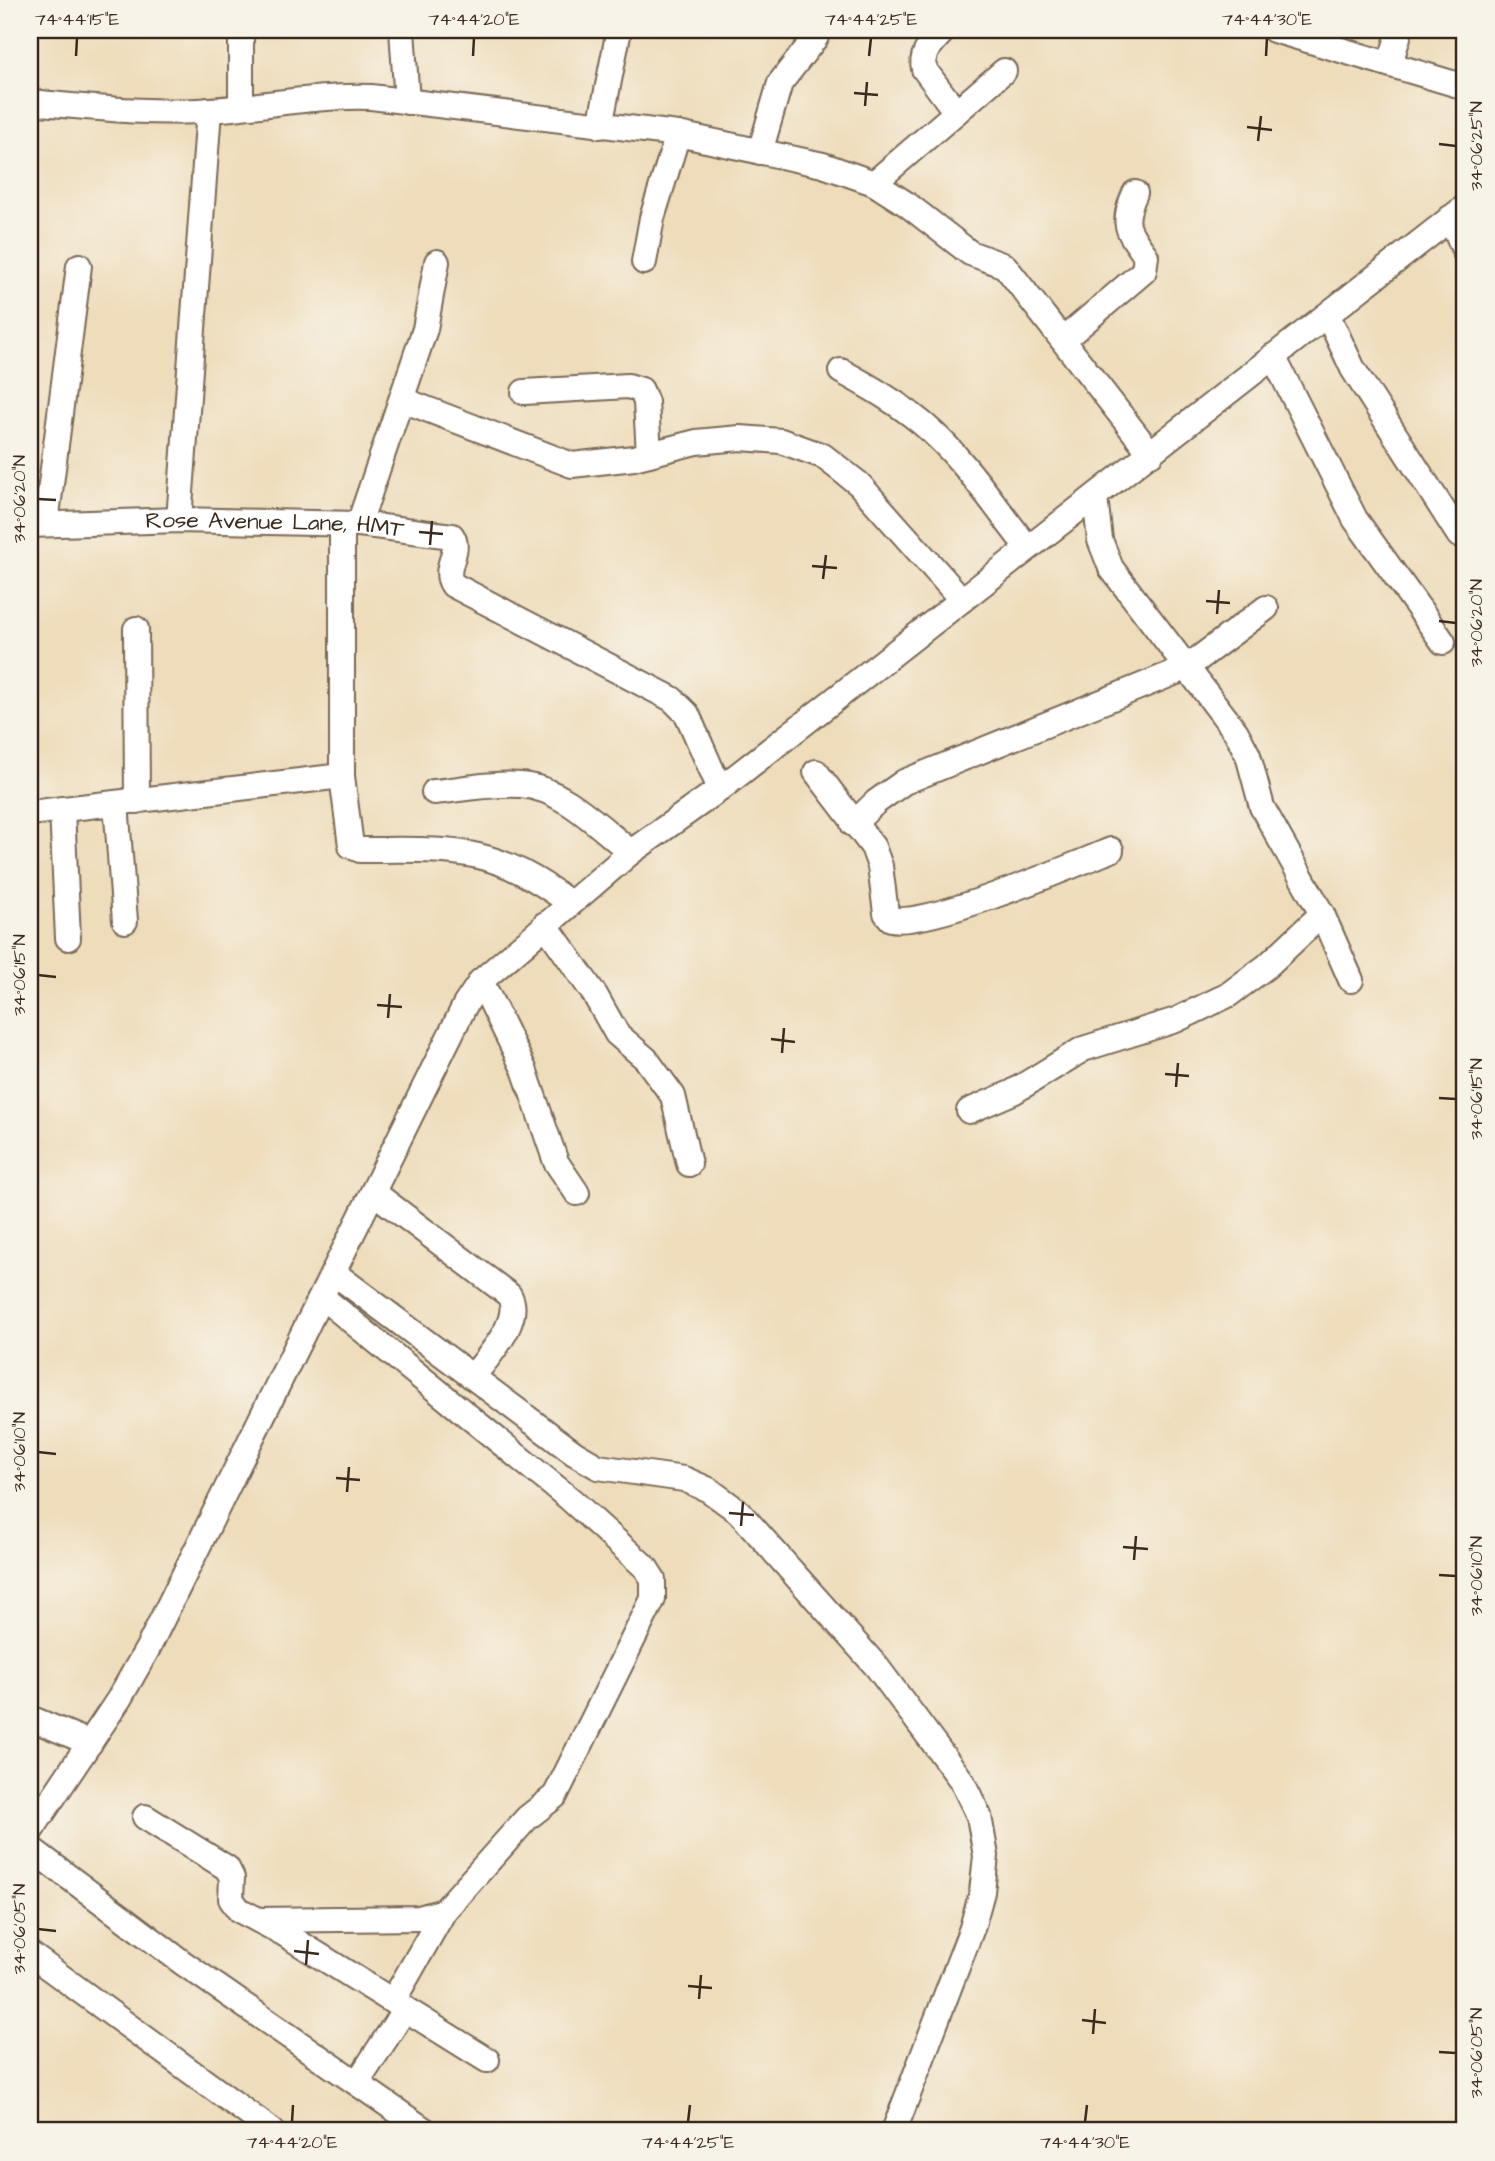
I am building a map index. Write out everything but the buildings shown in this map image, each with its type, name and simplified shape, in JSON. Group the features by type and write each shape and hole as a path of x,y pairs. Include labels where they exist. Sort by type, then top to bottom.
{"street":[{"path":"241,30 241,106"},
{"path":"402,30 407,102"},
{"path":"600,126 619,30"},
{"path":"1274,30 1465,87"},
{"path":"1390,64 1400,30"},
{"path":"943,31 923,54 922,62 924,69 956,112"},
{"path":"760,152 780,83 816,37"},
{"path":"874,183 1004,71"},
{"path":"30,102 209,110 333,96 407,102 678,134 823,165 874,183 908,205 970,253 1005,266 1151,454"},
{"path":"179,520 209,110"},
{"path":"644,262 652,218 678,134"},
{"path":"1063,340 1144,271 1146,256 1128,231 1126,220 1135,192"},
{"path":"30,1832 90,1743 148,1647 465,1005 481,981 631,852 720,789 1457,213 1465,252"},
{"path":"437,262 425,329 403,400 351,524 342,776 348,839 354,849 443,850 481,855 525,872 570,903"},
{"path":"38,524 79,266"},
{"path":"1328,316 1353,369 1459,535"},
{"path":"1273,356 1355,519 1443,642"},
{"path":"841,371 893,401 925,425 958,459 1028,548"},
{"path":"524,392 628,387 641,390 646,402 649,454"},
{"path":"403,400 558,463 588,466 695,442 740,438 781,441 823,456 859,484 962,600"},
{"path":"1095,497 1100,540 1111,568 1236,732 1248,755 1266,817 1322,914 1351,980"},
{"name":"Rose Avenue Lane, HMT","path":"38,524 179,520 351,524 452,536 455,549 448,571 453,585 672,699 687,714 720,789"},
{"path":"853,824 876,802 904,782 1186,668 1266,608"},
{"path":"125,921 126,802 136,629"},
{"path":"816,772 873,847 880,866 886,913 891,919 899,921 1024,886 1111,850"},
{"path":"30,813 342,776"},
{"path":"434,792 507,785 536,788 564,800 631,852"},
{"path":"62,809 68,938"},
{"path":"969,1111 1013,1093 1083,1049 1176,1020 1227,995 1267,966 1322,914"},
{"path":"545,924 595,995 617,1034 646,1059 673,1096 690,1164"},
{"path":"481,981 524,1069 556,1162 577,1193"},
{"path":"373,1192 509,1295 514,1303 509,1325 473,1377"},
{"path":"334,1273 574,1453 598,1467 684,1479 709,1490 739,1512 877,1667 962,1780 979,1816 986,1856 982,1892 972,1928 894,2131"},
{"path":"322,1297 570,1499 646,1568 653,1579 653,1599 555,1796 527,1818 444,1911 399,2005 357,2083"},
{"path":"30,1718 90,1743"},
{"path":"145,1817 227,1868 232,1878 229,1892 234,1905 487,2060"},
{"path":"30,1848 183,1963 426,2131"},
{"path":"258,1920 419,1918 444,1911"},
{"path":"30,1954 272,2131"}]}
